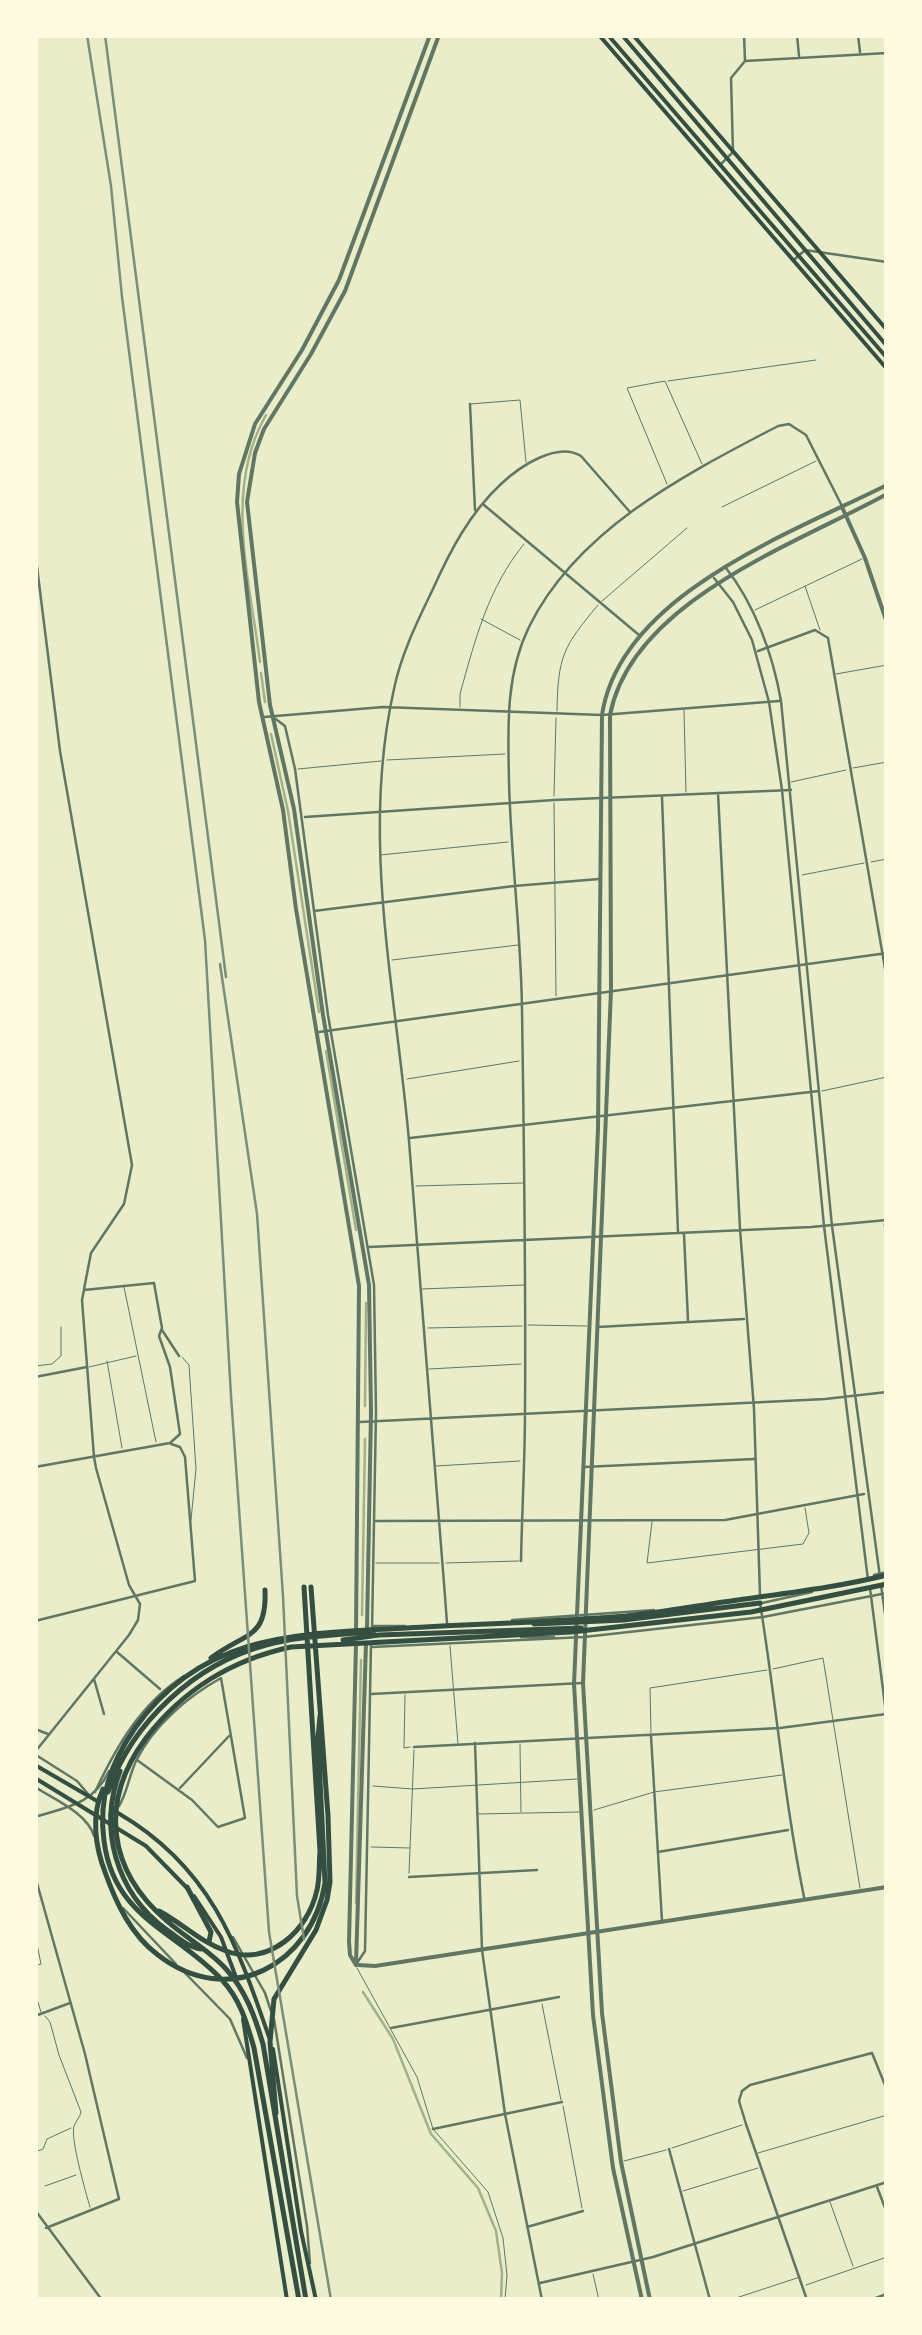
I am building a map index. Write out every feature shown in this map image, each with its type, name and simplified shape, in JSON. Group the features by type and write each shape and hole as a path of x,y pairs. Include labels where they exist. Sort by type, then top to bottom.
{"highway":[{"path":"101,1817 117,1768 148,1722 170,1698 216,1664 270,1644 387,1629 626,1616 885,1574"},
{"path":"329,1643 571,1632 750,1612 887,1584"},
{"path":"154,1909 202,1940 244,1956 263,1954 279,1946 310,1910 318,1888 320,1850 308,1587 330,1882 316,1930 285,1977 272,2010 270,2042 276,2122"},
{"path":"264,1590 264,1618 256,1631 226,1646 184,1678 141,1720 114,1761 98,1799 96,1841 112,1892 134,1930 157,1954 186,1972 230,1979 258,1973 296,1949 314,1923 325,1883 320,1716"},
{"path":"492,1623 571,1624 760,1600"},
{"path":"184,1678 219,1657 260,1640 358,1628 387,1629"},
{"path":"187,1887 212,1936 202,1948 185,1943 159,1924 134,1896 118,1868 109,1829 114,1787 121,1768 150,1726 196,1686 246,1660 291,1647 379,1635 584,1628"},
{"path":"167,1712 128,1764 115,1811 115,1829 125,1867 154,1909 209,1954 239,1986 252,2010 263,2044 302,2300"},
{"path":"106,1782 104,1843 108,1863 124,1895 145,1919 223,1981 248,2026 302,2300"}],"main road":[{"path":"599,35 887,369"},
{"path":"608,35 887,358"},
{"path":"622,35 887,330"},
{"path":"634,35 805,250 887,346"},
{"path":"35,1765 117,1809 151,1834 180,1860 216,1906 233,1937 274,2053 301,2230 316,2300"},
{"path":"35,1778 146,1846 187,1887 222,1937 236,1971 287,2300"}],"street":[{"path":"356,1965 349,1950 360,1304 283,810 261,718 238,530 240,474 256,424 335,287 430,35"},
{"path":"369,1626 373,1421 366,1247 294,809 272,716 248,528 250,475 264,430 312,354 344,291 439,35"},
{"path":"716,170 731,154 731,78 745,61 744,35"},
{"path":"797,35 800,57"},
{"path":"858,35 860,54"},
{"path":"745,61 887,53"},
{"path":"794,260 805,250 887,262"},
{"path":"881,262 887,269"},
{"path":"335,287 344,291"},
{"path":"470,404 476,511"},
{"path":"521,1561 526,1412 522,1002 511,841 508,713 523,641 537,612 565,574 631,513 702,466 789,424 806,435 842,507 887,623"},
{"path":"448,1624 422,1289 379,856 379,812 395,684 448,554 482,503 507,478 557,452 576,452 631,513"},
{"path":"642,2300 613,2168 600,2064 575,1740 574,1616 598,1115 602,715 615,673 662,612 726,568 887,484"},
{"path":"650,2300 621,2162 609,2063 596,1932 583,1683 611,990 610,714 620,680 669,620 719,584 887,494"},
{"path":"482,503 640,636"},
{"path":"35,550 60,751 132,1165 124,1204 90,1253 84,1290 94,1457 129,1585 141,1607 138,1620 116,1651 35,1753 77,1781 90,1796"},
{"path":"726,568 752,612 767,648 781,701 832,1226 866,1494 885,1574 887,1628"},
{"path":"713,577 742,617 769,702 782,790 824,1226 887,1721"},
{"path":"880,598 887,595"},
{"path":"756,652 809,631 820,630 828,638 887,980"},
{"path":"261,718 392,707 602,715 781,701"},
{"path":"272,716 285,726 295,769 328,1030"},
{"path":"303,817 554,800 792,790"},
{"path":"718,793 761,1551 760,1600 780,1728 782,1776 804,1900"},
{"path":"662,796 672,1108 688,1323"},
{"path":"314,911 601,879"},
{"path":"316,1032 885,953"},
{"path":"408,1138 820,1091"},
{"path":"353,1247 832,1226 885,1220"},
{"path":"84,1290 154,1283 162,1328 179,1356"},
{"path":"596,1327 746,1319"},
{"path":"162,1328 159,1336 170,1367 180,1432 170,1444"},
{"path":"35,1377 88,1367"},
{"path":"359,1422 887,1392"},
{"path":"356,1965 369,1648 373,1421"},
{"path":"35,1467 170,1444 180,1447 185,1457 196,1580 35,1621"},
{"path":"584,1467 756,1460"},
{"path":"373,1521 725,1520 866,1494"},
{"path":"356,1626 560,1618 806,1596 820,1587 885,1574"},
{"path":"521,1637 584,1638 763,1617 885,1594"},
{"path":"523,1624 560,1618"},
{"path":"356,1648 564,1638"},
{"path":"356,1965 365,1952 369,1648"},
{"path":"95,1792 130,1728 162,1691 206,1662 218,1649"},
{"path":"116,1651 162,1691"},
{"path":"94,1678 104,1714"},
{"path":"35,1787 90,1826 101,1828 122,1804 137,1760 146,1744 182,1704 220,1678 245,1818 218,1827 179,1790 137,1760"},
{"path":"371,1694 583,1683"},
{"path":"414,1747 780,1728 886,1714"},
{"path":"35,1729 50,1734"},
{"path":"179,1790 231,1734"},
{"path":"651,1736 662,1923"},
{"path":"475,1743 482,1950 505,2114 542,2300"},
{"path":"35,1817 80,1805 100,1790 109,1771"},
{"path":"117,1809 124,1779"},
{"path":"90,1826 118,1902 230,2019 249,2062"},
{"path":"657,1852 790,1830"},
{"path":"409,1876 537,1870"},
{"path":"35,1876 119,2199 46,2228"},
{"path":"356,1965 370,1967 887,1887"},
{"path":"233,1937 265,1993 277,2030 310,2264"},
{"path":"391,2028 560,1996"},
{"path":"35,2016 70,2003"},
{"path":"807,2300 746,2124 740,2101 742,2091 750,2085 872,2054 887,2090"},
{"path":"600,2064 609,2063"},
{"path":"434,2129 562,2102"},
{"path":"669,2149 710,2300"},
{"path":"538,2284 641,2260 887,2182"},
{"path":"876,2185 887,2213"},
{"path":"35,2210 102,2300"},
{"path":"526,2228 583,2211"},
{"path":"870,2300 887,2294"}],"lane":[{"path":"669,487 627,388 816,360"},
{"path":"665,382 702,466"},
{"path":"470,404 520,400 526,466"},
{"path":"722,507 818,460"},
{"path":"556,998 554,800 562,657 568,642 600,603 687,528"},
{"path":"460,710 460,694 481,619 503,572 526,541"},
{"path":"752,612 865,558"},
{"path":"805,586 820,630"},
{"path":"481,619 523,641"},
{"path":"835,674 887,666"},
{"path":"684,710 686,794"},
{"path":"295,769 509,754"},
{"path":"791,782 887,762"},
{"path":"379,856 511,841"},
{"path":"799,876 887,859"},
{"path":"389,960 518,945"},
{"path":"402,1080 522,1061"},
{"path":"820,1091 887,1077"},
{"path":"412,1186 523,1182"},
{"path":"885,1220 887,1245"},
{"path":"422,1289 524,1285"},
{"path":"124,1287 156,1446"},
{"path":"35,1366 52,1364 62,1356 61,1327"},
{"path":"425,1328 596,1327"},
{"path":"88,1367 139,1356"},
{"path":"170,1367 179,1356 190,1364 196,1469 191,1520"},
{"path":"108,1361 123,1451"},
{"path":"428,1369 525,1364"},
{"path":"436,1466 524,1461"},
{"path":"652,1522 648,1563 802,1544 809,1533 804,1506"},
{"path":"372,1563 521,1561"},
{"path":"450,1642 458,1744"},
{"path":"651,1736 650,1688 772,1670 823,1658 861,1891"},
{"path":"406,1692 404,1748 414,1747 409,1876"},
{"path":"520,1741 520,1813"},
{"path":"588,1812 654,1792 782,1776"},
{"path":"369,1786 413,1789 577,1780"},
{"path":"477,1814 579,1812"},
{"path":"368,1847 410,1848"},
{"path":"35,1935 41,1964 35,1966"},
{"path":"356,1965 417,2076 434,2129 488,2192 504,2245 505,2300"},
{"path":"35,1993 41,2014 50,2022 80,2112 74,2127 47,2139 43,2149 35,2152"},
{"path":"542,2001 583,2211"},
{"path":"758,2153 887,2115"},
{"path":"621,2162 746,2124"},
{"path":"74,2127 79,2174 91,2210"},
{"path":"680,2192 762,2166"},
{"path":"45,2186 79,2174"},
{"path":"830,2200 854,2269"},
{"path":"803,2286 887,2258"},
{"path":"593,2271 599,2300"},
{"path":"730,2300 800,2277"}],"waterway":[{"path":"260,662 246,568 243,505 253,444 266,415"},
{"path":"261,673 265,702"},
{"path":"271,734 288,811 319,1012"},
{"path":"326,1051 356,1230"},
{"path":"365,1406 366,1303"},
{"path":"362,1615 365,1439"},
{"path":"356,1903 361,1660"},
{"path":"363,1992 393,2039 431,2134 478,2188 496,2231 501,2300"}],"railway":[{"path":"87,35 111,186 205,940 231,1396 269,1932 331,2300"},
{"path":"105,35 226,977"},
{"path":"220,964 257,1214 283,1596 297,1896 304,1939"}]}
